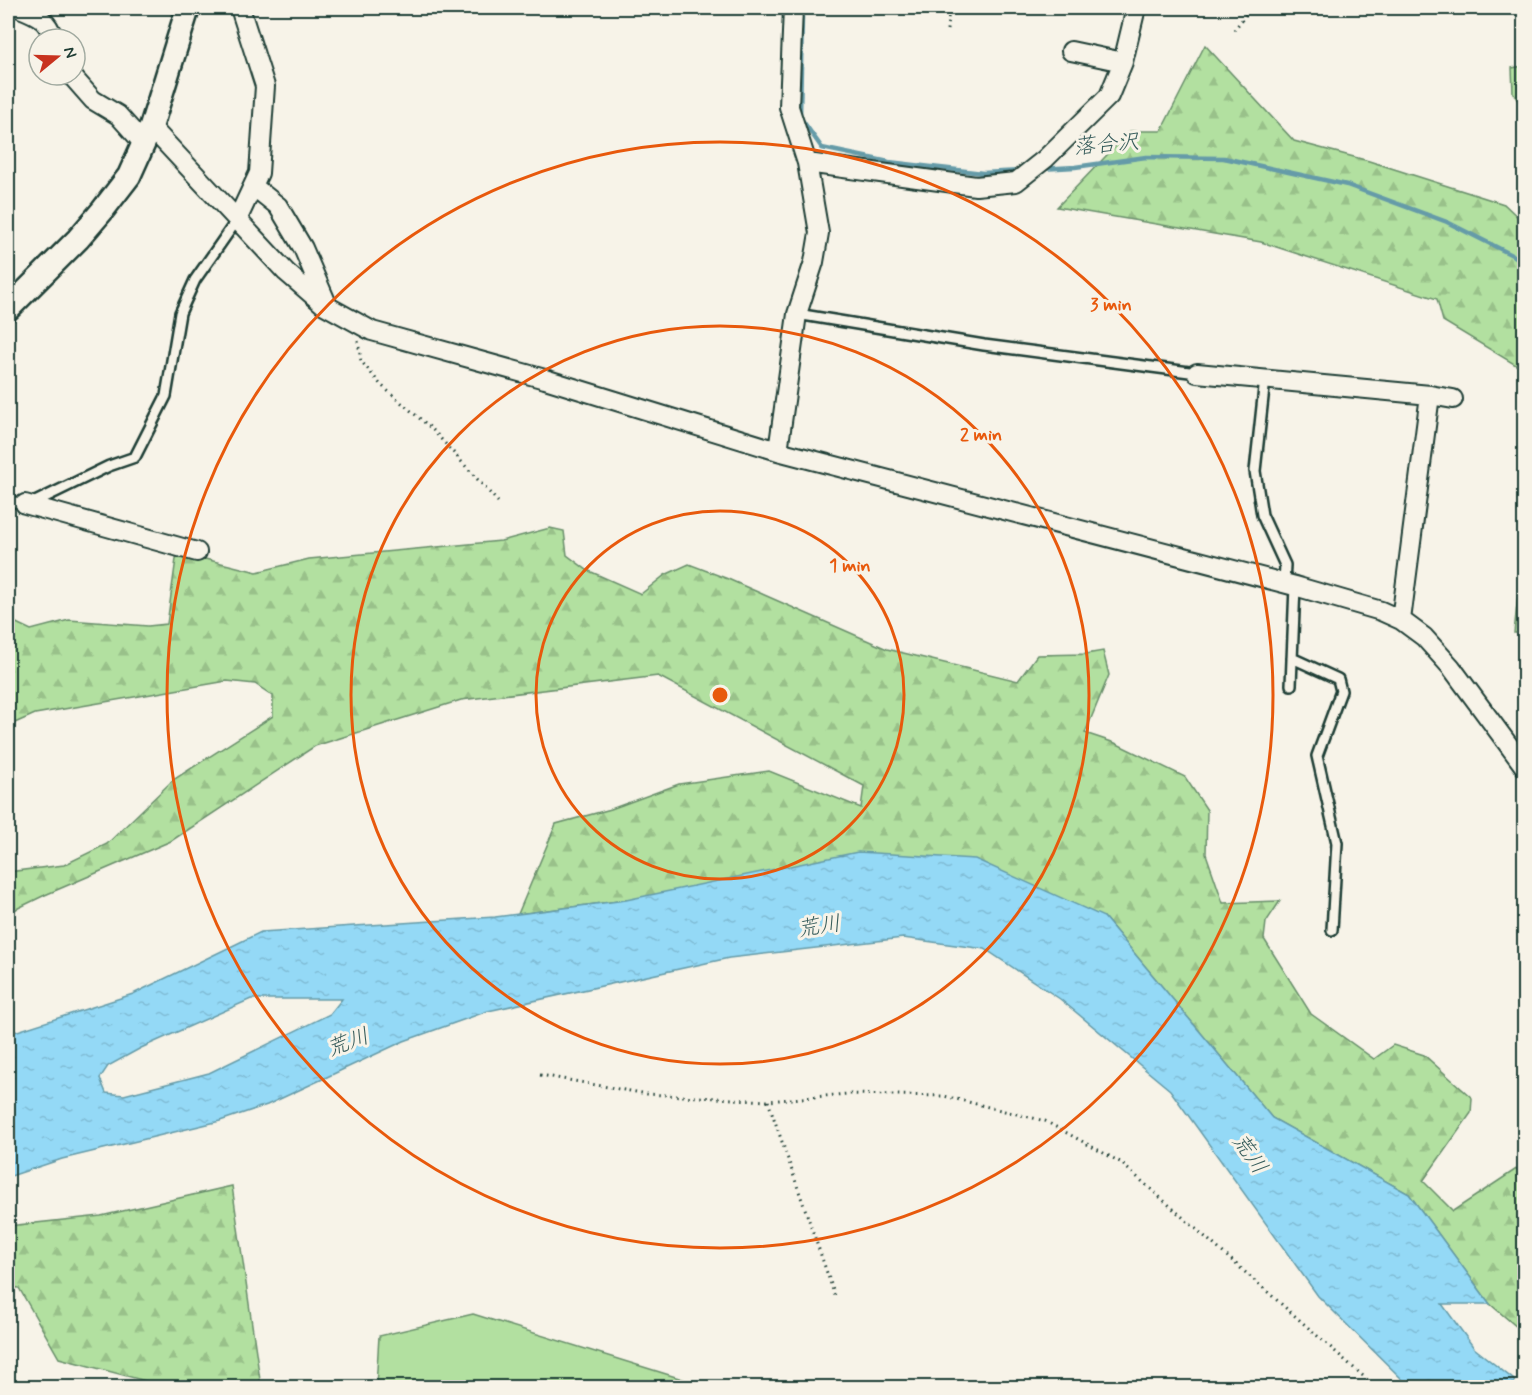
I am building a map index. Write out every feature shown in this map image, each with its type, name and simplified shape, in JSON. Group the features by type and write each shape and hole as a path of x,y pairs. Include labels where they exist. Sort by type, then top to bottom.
{"street":[{"path":"20,8 39,15 48,27"},
{"path":"8,309 78,239 129,176 148,136 188,8"},
{"path":"237,220 259,172 265,86 240,8"},
{"path":"778,451 796,314 814,262 819,233 807,163 789,107 793,8"},
{"path":"807,163 976,186 1016,182 1045,159 1109,96 1123,62 1136,8"},
{"path":"1071,51 1123,62"},
{"path":"82,87 93,100 148,136 237,220 286,272 328,307 372,331 545,379 778,451 1381,611 1401,620 1424,638 1451,667 1524,766"},
{"path":"253,186 278,206 303,248 328,307"},
{"path":"1197,373 1453,399"},
{"path":"1401,620 1430,395"},
{"path":"16,502 197,552"}],"lane":[{"path":"16,502 33,503 42,500 109,466 135,457 165,396 180,313 195,280 237,220"},
{"path":"796,314 984,345 1197,373"},
{"path":"1265,379 1255,471 1262,515 1285,565 1289,585 1291,685"},
{"path":"1292,658 1338,679 1341,691 1317,756 1337,843 1332,930"}],"path":[{"path":"947,30 950,8"},
{"path":"1234,30 1251,8"},
{"path":"355,322 360,360 381,385 432,429 498,502"},
{"path":"540,1075 647,1094 768,1101 847,1094 944,1096 1046,1121 1120,1162 1373,1388"},
{"path":"768,1101 836,1299"}],"green space":[{"path":"1205,45 1294,141 1369,161 1504,204 1524,223 1524,370 1443,321 1437,299 1261,242 1057,207 1130,131 1161,131"},
{"path":"1524,66 1524,110 1513,93 1512,68"},
{"path":"550,528 564,531 567,555 587,570 641,594 665,575 689,564 887,649 1018,681 1037,655 1086,654 1103,651 1109,675 1085,733 1115,743 1185,777 1207,810 1206,854 1223,903 1280,901 1266,922 1264,939 1311,1014 1374,1059 1393,1045 1424,1055 1472,1098 1471,1113 1423,1181 1453,1211 1524,1164 1524,1333 1490,1304 1409,1194 1272,1118 1104,917 626,900 518,914 556,824 611,809 679,784 769,771 861,808 864,786 658,676 461,700 315,746 171,841 8,913 8,872 64,865 107,844 173,780 273,716 273,696 255,684 227,681 35,714 8,726 8,619 31,630 69,620 148,626 167,624 177,552 257,572 309,559 501,541"},
{"path":"1524,536 1524,633 1514,633"},
{"path":"232,1186 261,1387 148,1387 146,1381 59,1358 19,1288 8,1287 8,1226 101,1216"},
{"path":"473,1314 708,1387 376,1387 379,1336"}],"water":[{"name":"荒川","path":"858,852 975,859 1104,917 1272,1118 1409,1194 1490,1304 1442,1304 1474,1348 1514,1380 1515,1387 1410,1387 1318,1296 1170,1090 1060,999 985,949 903,938 729,958 488,1011 404,1041 267,1105 220,1121 62,1159 8,1177 8,1034 133,994 261,932 495,917 626,900","holes":["251,999 342,999 330,1014 209,1073 124,1095 106,1093 100,1078 108,1066 141,1048"]}],"waterway":[{"name":"落合沢","path":"802,16 800,117 822,148 889,162 983,173 1021,171"},
{"name":"落合沢","path":"1041,169 1075,167 1146,157 1224,158 1347,185 1447,222 1524,261"}]}
